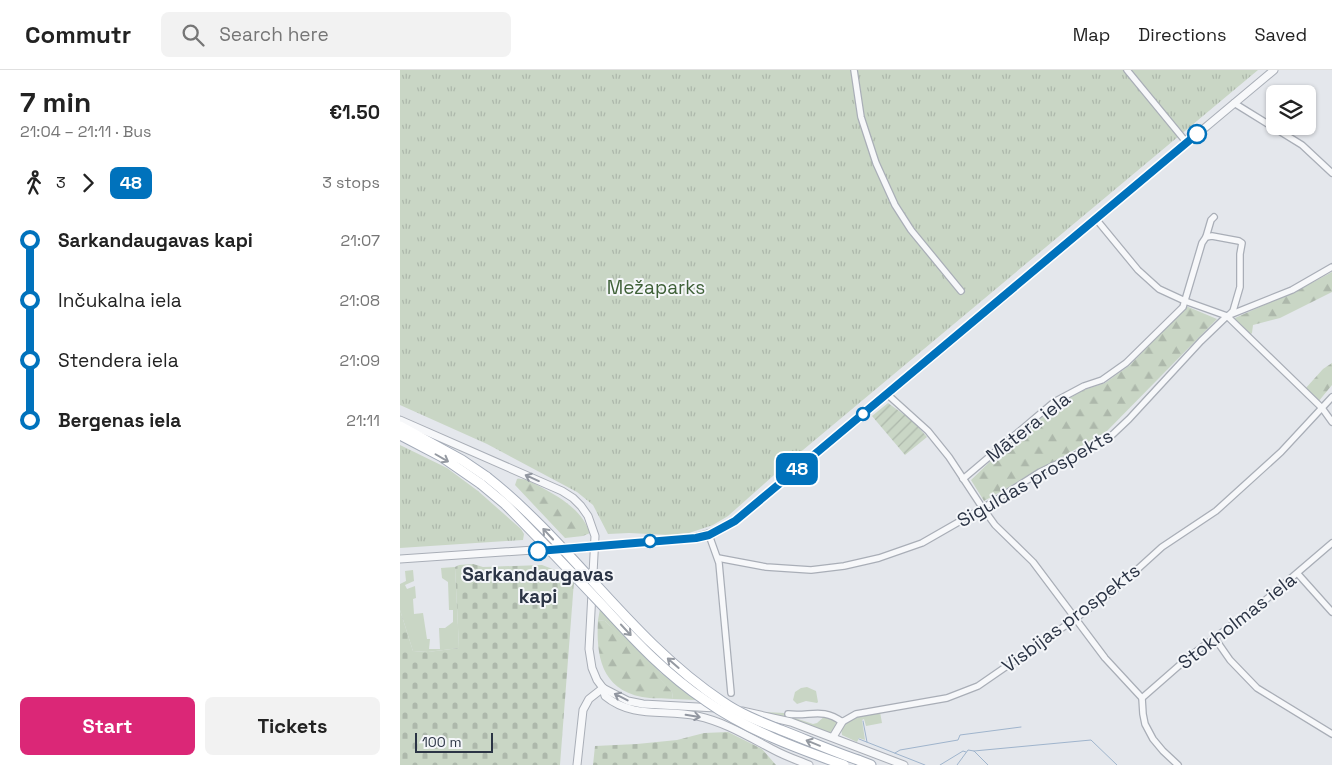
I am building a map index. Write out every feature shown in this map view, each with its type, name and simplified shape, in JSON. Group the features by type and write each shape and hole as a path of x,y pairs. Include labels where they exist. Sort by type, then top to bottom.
{"main road":[{"path":"400,426 462,460 636,642 679,681 706,701 754,729 844,765"},
{"path":"400,435 484,481 526,511 654,646 725,704 759,721 871,765"}],"street":[{"path":"854,70 861,117 879,170 895,205 911,230 961,291"},
{"path":"1127,70 1187,143"},
{"path":"400,559 680,540 709,535 735,521 1274,70"},
{"path":"1234,103 1302,145 1332,173"},
{"path":"1185,301 1202,243 1214,217"},
{"path":"1096,219 1138,270 1159,289 1185,301 1227,316 1322,408 1332,422"},
{"path":"1206,237 1212,236 1242,243 1240,287 1233,311 1227,316"},
{"name":"Siguldas prospekts","path":"718,558 766,567 811,570 844,566 879,558 922,543 1040,472 1111,436 1227,316 1292,290 1332,267"},
{"name":"Mātera iela","path":"963,479 1054,402 1084,386 1102,380 1126,363 1183,307 1185,301"},
{"path":"887,394 928,430 949,457 983,508 1004,534 1033,562 1105,658 1142,698 1143,714 1154,739 1163,751 1178,765"},
{"name":"Visbijas prospekts","path":"842,722 856,714 947,698 978,686 1075,619 1119,586 1162,548 1216,511 1281,452 1332,397"},
{"path":"400,420 533,478 573,498 581,506 590,520 595,536 589,648 594,675 603,688 605,696 625,708 648,713 696,716 722,723 776,751 809,765"},
{"path":"709,535 718,558 728,644 731,694"},
{"name":"Stokholmas iela","path":"1142,698 1190,656 1298,574 1332,543"},
{"path":"1298,574 1332,612"},
{"path":"1214,637 1230,660 1257,688 1332,734"},
{"path":"603,688 622,698 643,704 718,708 754,713 791,722 904,765"},
{"path":"577,765 583,710 589,699 603,688"},
{"path":"748,736 745,729 746,722 754,713"},
{"path":"788,714 833,715 842,722 833,737"}],"green space":[{"name":"Mežaparks","path":"400,70 1258,70 791,460 728,516 713,525 689,533 670,535 608,534 593,505 577,492 487,444 400,405"},
{"path":"1332,272 1332,292 1280,318 1253,325 1252,333 1249,336 1235,321 1235,318 1304,287"},
{"path":"1186,306 1217,319 1106,432 984,501 971,480 1002,450 1057,405 1084,390 1105,383 1130,365"},
{"path":"1332,363 1332,385 1318,402 1305,389 1323,369"},
{"path":"888,403 913,421 927,437 905,455 872,416"},
{"path":"400,445 447,468 478,491 521,529 524,534 523,540 400,548"},
{"path":"517,479 523,479 547,490 569,505 581,517 590,533 583,536 565,538 515,485"},
{"name":"Sarkandaugavas kapi","path":"473,564 483,567 542,565 563,573 574,581 560,765 400,765 400,610 413,651 428,652 459,648 455,567"},
{"path":"455,567 459,648 428,652 413,651 400,610 400,584 406,581 405,571 413,570 414,581 405,585 407,589 415,586 416,598 413,599 414,614 423,613 427,639 430,639 429,649 440,649 439,628 445,628 453,622 453,610 449,610 448,582 442,578 441,568"},
{"path":"600,609 661,673 697,700 673,699 672,692 605,621 598,620"},
{"path":"598,620 605,621 643,660 672,692 673,699 646,698 628,693 618,687 604,669 600,658"},
{"path":"807,687 816,691 818,702 806,701 797,704 793,700 795,692"},
{"path":"765,712 784,713 813,724 825,716 836,721 836,726 831,732 828,732"},
{"path":"880,712 882,723 866,726 864,719 862,720 865,740 859,738 857,742 842,735 841,729 849,721"},
{"path":"728,732 762,749 776,765 593,765 595,746 677,740 704,733"}],"waterway":[{"path":"863,721 867,742"},
{"path":"895,753 900,750 958,740 960,735 1021,727"},
{"path":"859,739 925,765"},
{"path":"974,751 1091,740 1117,765"},
{"path":"957,765 968,750 974,751 988,765"},
{"path":"940,765 963,751 966,752"}],"bus line":[{"name":"48","path":"538,551 696,538 709,535 735,521 1197,134"}],"place":[{"name":"Sarkandaugavas kapi","path":"538,551"}]}
